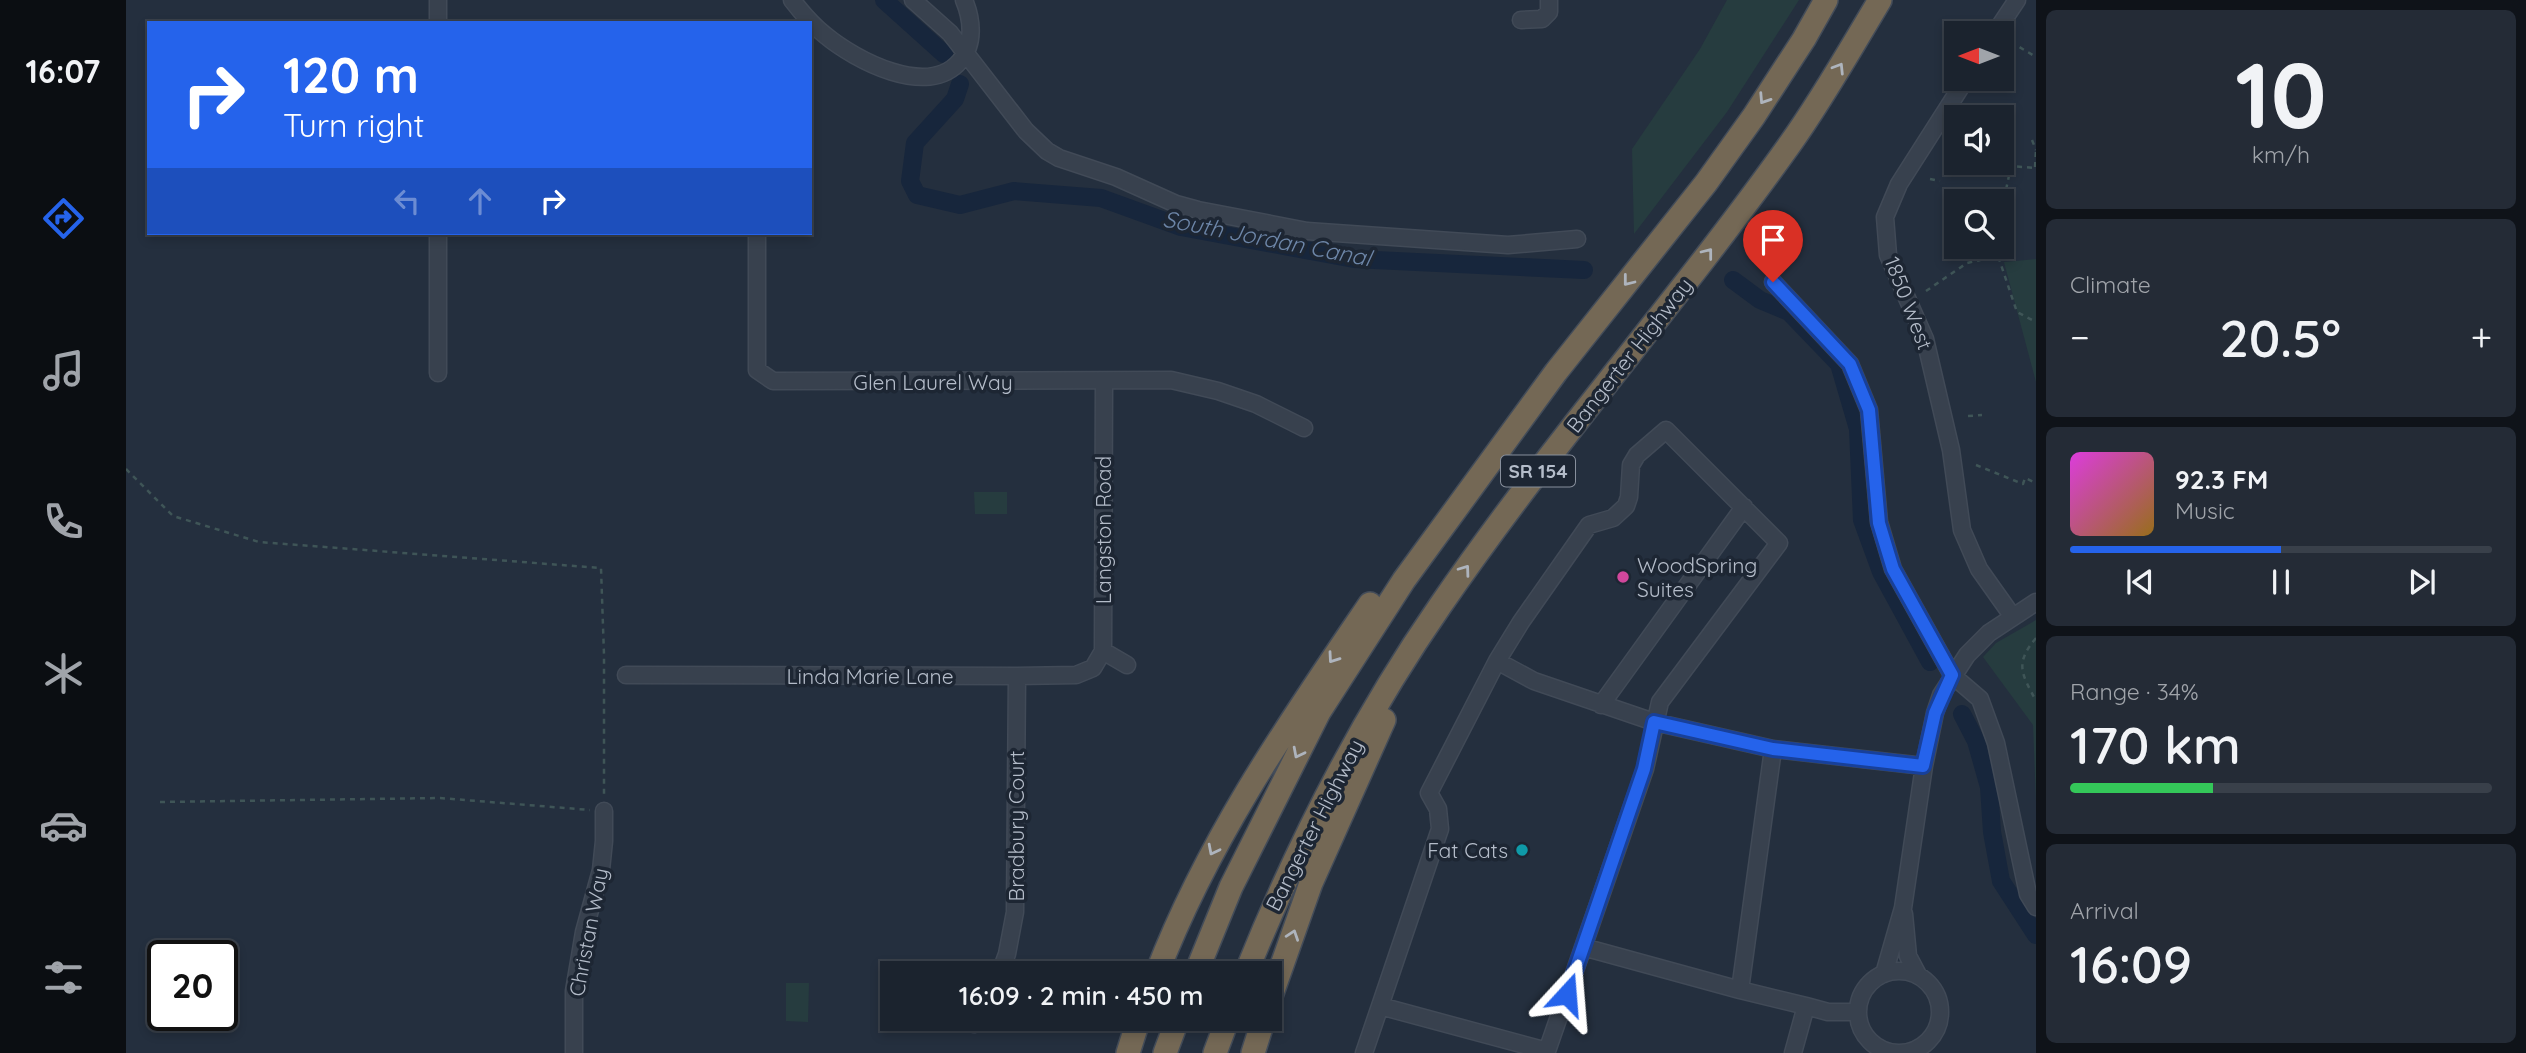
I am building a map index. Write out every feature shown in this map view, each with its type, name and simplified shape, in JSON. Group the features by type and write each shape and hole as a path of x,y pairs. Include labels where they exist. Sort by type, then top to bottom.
{"highway":[{"name":"SR 154","path":"1201,961 1231,887 1319,712 1404,580 1556,372 1706,183 1754,116 1826,0"},
{"name":"Bangerter Highway","path":"1251,961 1293,862 1325,798 1389,685 1439,606 1516,500 1791,143 1880,0"},
{"path":"1162,961 1178,917 1231,816 1292,718 1380,590 1447,500 1499,433 1556,372"},
{"path":"1282,965 1311,883 1362,765 1439,606"},
{"path":"1128,1053 1135,1031"},
{"path":"1165,1053 1173,1031"},
{"path":"1215,1053 1223,1031"},
{"path":"1253,1053 1260,1031"}],"street":[{"path":"438,0 438,21"},
{"path":"792,0 808,21"},
{"path":"913,0 950,33 1026,131 1047,151 1187,208 1307,231 1508,245 1577,239"},
{"path":"812,26 843,49 872,64 900,74 938,76 952,69 966,53 971,25 964,0"},
{"path":"1521,20 1542,19 1549,12 1549,0"},
{"path":"2004,21 2017,0"},
{"name":"1850 West","path":"1958,91 1899,184 1885,216 1888,255 1925,339 1951,450 1962,530 1979,569 2013,617"},
{"path":"438,235 438,373"},
{"name":"Glen Laurel Way","path":"757,235 757,370 773,382 1171,380 1256,404 1304,428"},
{"path":"1773,282 1850,364 1869,410 1879,523 1893,569 1952,675 1980,699 1996,743 2028,894 2036,907"},
{"name":"Langston Road","path":"1102,651 1104,382"},
{"path":"1364,1053 1440,829 1438,809 1429,793 1497,661 1521,622 1589,525 1613,518 1626,506 1631,465 1637,454 1667,430 1779,543 1660,702 1644,769 1546,1052 1380,1006"},
{"path":"1601,705 1744,507"},
{"path":"1884,974 1903,908 1923,766 1935,713 1952,675 1967,654 1989,633 2036,602"},
{"path":"1102,651 1127,665"},
{"name":"Linda Marie Lane","path":"626,675 1076,675 1093,668 1102,651"},
{"path":"1497,661 1534,681 1654,722 1773,749 1923,766"},
{"name":"Bradbury Court","path":"1004,961 1015,912 1017,676"},
{"path":"1740,990 1773,749"},
{"name":"Christan Way","path":"574,1053 574,991 584,932 601,870 604,811"},
{"path":"1903,908 1908,956 1918,975 1934,991 1939,1002 1938,1025 1923,1049 1889,1052 1879,1047 1864,1032 1858,1012 1860,1000 1865,989 1884,974 1901,971 1918,975"},
{"path":"1583,947 1828,1012 1858,1012"},
{"path":"1793,1053 1805,1006"}],"path":[{"path":"2014,44 2036,57"},
{"path":"2007,189 2011,166 2035,167 2036,150 2032,140"},
{"path":"1930,179 1940,181"},
{"path":"1926,291 1967,263 1985,259"},
{"path":"1999,259 2017,312 2036,322"},
{"path":"2012,314 2017,312"},
{"path":"1968,416 1982,415"},
{"path":"1976,466 2023,484 2025,478 2036,483"},
{"path":"126,469 173,516 259,542 600,568 604,655 604,811 440,798 159,802"},
{"path":"2036,638 2024,652 2022,673 2036,701"}],"green space":[{"path":"1727,0 1799,0 1727,112 1634,234 1632,149 1700,49"},
{"path":"2036,259 2036,382 2004,262"},
{"path":"974,492 1007,492 1007,514 975,514"},
{"path":"2036,620 2036,802 2033,725 1983,657 1996,643"},
{"path":"786,983 809,983 808,1022 786,1021"}],"waterway":[{"name":"South Jordan Canal","path":"884,0 944,54"},
{"name":"South Jordan Canal","path":"960,84 955,99 915,143 910,181 917,195 960,205 1014,191 1101,198 1181,227 1354,259 1584,270"},
{"name":"South Jordan Canal","path":"1733,280 1760,300 1789,312 1839,364 1858,429 1862,520 1881,572 1930,662"},
{"name":"South Jordan Canal","path":"1962,714 1976,741 1989,787 1992,832 2001,881 2036,935"}],"place":[{"name":"WoodSpring Suites","path":"1623,577"},
{"name":"Fat Cats","path":"1522,850"}],"route":[{"path":"1567,994 1644,769 1654,722 1773,749 1923,766 1935,713 1952,675 1893,569 1879,523 1869,410 1850,364 1773,282"}]}
